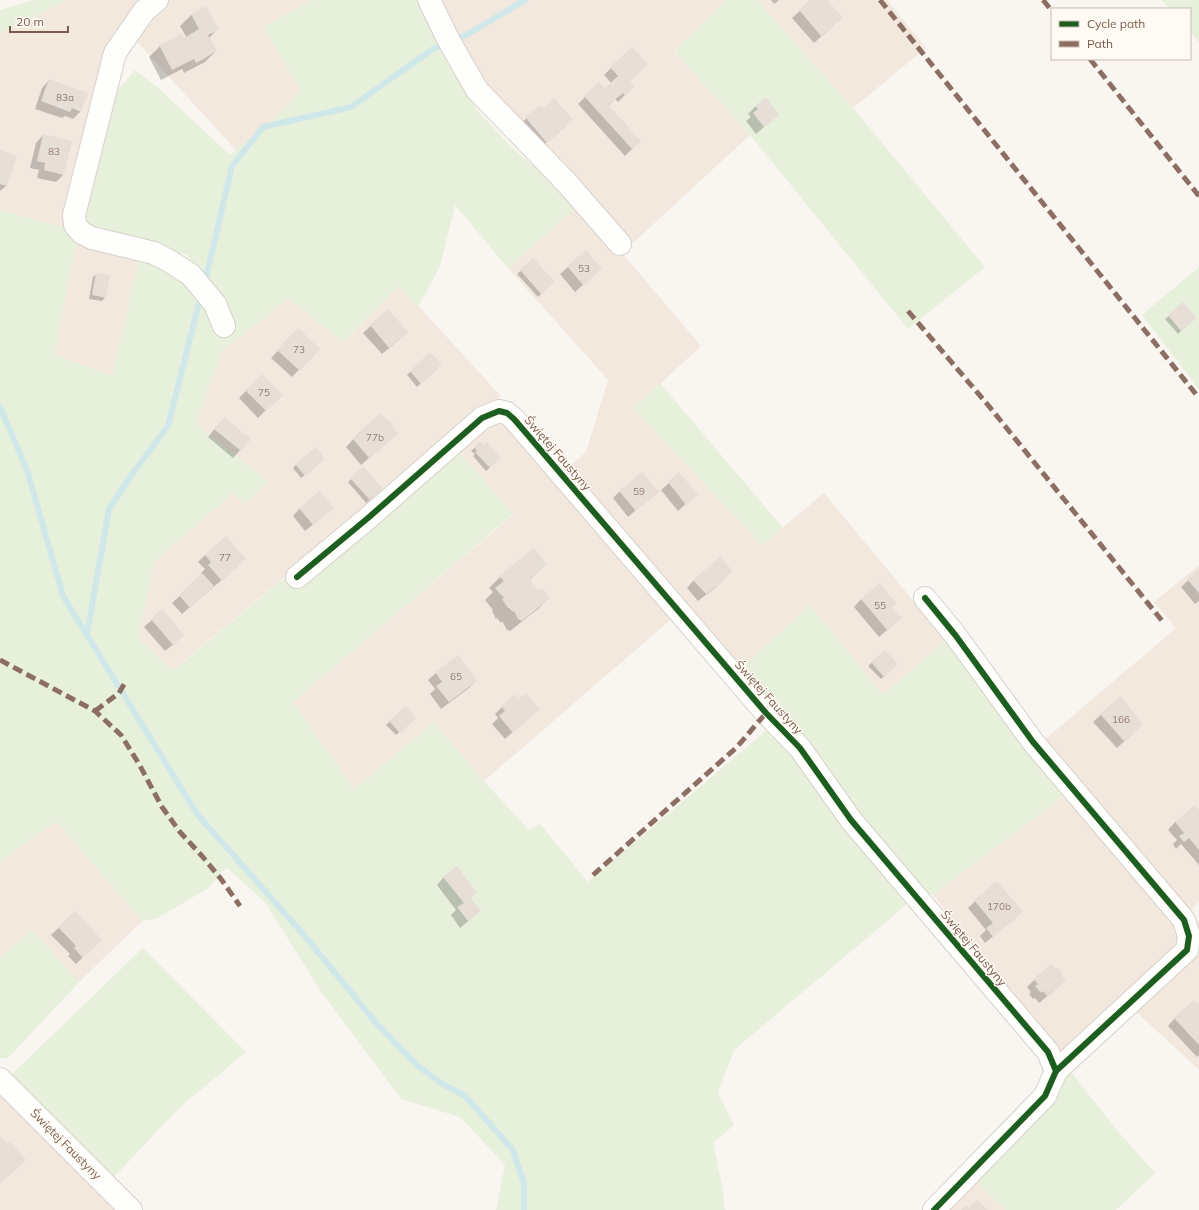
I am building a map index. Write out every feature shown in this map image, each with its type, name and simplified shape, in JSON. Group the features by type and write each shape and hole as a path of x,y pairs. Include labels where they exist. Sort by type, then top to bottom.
{"street":[{"path":"157,0 144,11 115,53 74,215 76,225 82,233 92,238 154,253 191,275 215,304 224,326"},
{"path":"429,0 449,41 477,90 566,182 620,244"},
{"name":"Świętej Faustyny","path":"297,577 368,518 482,418 499,411 507,413 519,424 766,713 800,748 851,820 1048,1052 1056,1071"},
{"path":"925,598 956,636 1033,742 1184,920 1189,936 1187,950 1056,1071 1045,1096 934,1210"},
{"name":"Świętej Faustyny","path":"0,1079 131,1210"}],"shaded area":[{"path":"67,0 313,0 263,27 300,89 291,103 236,150 124,28 66,228 0,210 0,33"},
{"path":"420,0 726,0 674,52 750,135 622,253 701,346 634,408 762,545 824,493 946,640 883,695 738,671 675,616 484,781 434,722 354,790 293,702 513,515 456,448 490,419 504,418 555,479 586,452 608,380 508,268 579,205"},
{"path":"757,0 887,0 926,48 853,108"},
{"path":"76,243 139,260 112,376 54,355"},
{"path":"399,285 501,396 172,671 138,638 154,562 233,493 196,423 222,351 288,298 345,342"},
{"path":"1199,565 1199,902 1190,911 1199,923 1199,1070 1132,1008 1064,1062 933,895 1066,794 1042,742 1176,628 1154,602"},
{"path":"56,821 142,921 79,982 32,930 0,958 0,862"},
{"path":"0,1089 116,1210 0,1210"},
{"path":"972,1178 1006,1210 941,1210"}],"green space":[{"path":"34,0 67,0 0,33 0,10"},
{"path":"313,0 420,0 468,87 476,109 511,147 579,205 508,268 455,205 440,266 418,307 398,286 344,342 288,299 222,351 196,423 268,482 245,504 233,493 154,562 138,638 173,671 283,579 310,580 456,448 513,514 293,702 354,789 434,722 481,778 529,830 540,824 588,882 768,729 811,778 912,900 734,1050 718,1093 734,1125 713,1143 722,1185 725,1210 496,1210 505,1165 460,1117 401,1099 320,990 265,902 226,867 210,887 156,919 142,921 56,821 0,862 0,210 66,228 76,243 54,355 112,375 139,260 172,272 188,289 199,269 187,255 94,232 85,221 91,185 113,96 135,70 157,87 230,155 291,103 300,89 263,27"},
{"path":"726,0 757,0 853,108 985,267 908,329 750,135 674,51"},
{"path":"1162,0 1199,0 1199,42 1191,33 1191,8 1169,8"},
{"path":"1199,267 1199,389 1142,315"},
{"path":"660,383 783,528 762,545 633,408"},
{"path":"810,605 883,695 946,640 1066,794 933,895 923,891 738,671"},
{"path":"32,930 79,982 8,1058 0,1058 0,958"},
{"path":"143,948 246,1052 179,1108 114,1177 11,1075"},
{"path":"1068,1068 1115,1128 1155,1173 1116,1210 1006,1210 972,1178"}],"building":[{"path":"810,0 827,0 843,18 821,36 799,10"},
{"path":"206,6 219,30 208,35 217,51 196,63 194,59 172,70 159,45 182,34 184,38 199,29 191,14"},
{"path":"632,47 648,64 630,81 635,86 625,95 623,93 608,105 641,141 632,149 584,96 599,82 605,88 618,76 610,67"},
{"path":"49,79 88,93 81,112 72,108 70,112 41,101"},
{"path":"766,97 779,115 764,127 753,113 758,109 755,106"},
{"path":"554,98 573,120 547,143 525,117 540,105 543,108"},
{"path":"43,134 72,141 64,175 44,170 45,163 37,161"},
{"path":"0,150 17,156 7,186 0,184"},
{"path":"586,250 602,269 583,285 567,266"},
{"path":"533,258 555,282 541,294 520,270"},
{"path":"96,273 110,275 106,298 92,295"},
{"path":"1183,302 1197,318 1181,331 1168,315"},
{"path":"388,309 408,332 389,348 370,325"},
{"path":"298,328 320,349 300,371 277,350"},
{"path":"430,352 442,365 421,384 410,371"},
{"path":"262,374 283,395 266,411 245,390"},
{"path":"381,413 393,424 392,427 398,434 369,458 353,439"},
{"path":"224,417 251,439 241,451 214,429"},
{"path":"480,441 484,445 487,442 501,458 490,468 475,452 477,451 474,447"},
{"path":"316,447 325,459 305,476 295,464"},
{"path":"363,466 383,489 370,500 350,478"},
{"path":"642,472 659,492 636,511 619,491"},
{"path":"679,472 698,495 686,505 668,482"},
{"path":"320,491 334,508 313,525 299,508"},
{"path":"226,536 246,559 222,581 208,565 211,562 205,555"},
{"path":"534,548 547,564 530,578 530,580 534,586 535,584 538,591 542,588 550,598 522,621 518,619 514,611 513,612 508,608 502,599 504,598 495,588 504,581 499,576"},
{"path":"720,557 733,571 724,579 725,580 706,594 693,580"},
{"path":"1199,569 1199,593 1187,579"},
{"path":"202,573 214,586 190,608 179,595"},
{"path":"880,583 896,603 892,607 902,618 887,630 861,599"},
{"path":"162,609 184,635 173,645 151,619"},
{"path":"885,650 898,664 884,677 871,662"},
{"path":"458,655 477,681 449,702 436,686 442,682 435,672"},
{"path":"526,693 540,709 513,733 499,716 505,711 501,706 515,694 519,698"},
{"path":"1121,696 1143,725 1124,741 1100,714"},
{"path":"406,706 416,718 400,733 389,721"},
{"path":"1195,805 1199,810 1199,850 1189,838 1184,842 1179,836 1184,833 1175,822"},
{"path":"457,866 477,893 470,898 481,911 468,921 457,907 464,903 443,877"},
{"path":"997,881 1023,912 993,937 986,928 993,923 974,900"},
{"path":"75,911 102,940 83,958 74,948 76,946 58,927"},
{"path":"1052,964 1055,968 1059,969 1066,981 1047,996 1043,991 1041,993 1035,986 1038,984 1033,979"},
{"path":"1194,1000 1198,1004 1199,1003 1199,1045 1174,1018"},
{"path":"0,1136 7,1143 9,1141 26,1160 0,1184"},
{"path":"977,1200 988,1210 961,1210 966,1205 969,1208"}],"waterway":[{"path":"205,282 232,166 263,127 351,107 433,49 468,34 525,0"},
{"path":"87,634 109,509 130,477 168,426 201,295"},
{"path":"0,407 27,470 63,596 197,814 304,935 377,1024 418,1066 441,1083 465,1096 513,1150 524,1183 524,1210"}],"marked path":[{"path":"880,0 1199,398"},
{"path":"1043,0 1051,10"},
{"path":"1091,60 1199,196"},
{"path":"908,311 988,405 1163,622"},
{"path":"0,660 95,711 121,735 139,764 162,807 180,832 221,879 240,906"},
{"path":"95,711 119,693 126,681"},
{"path":"593,875 737,747 766,713"}],"cycle path":[{"path":"297,577 368,518 482,418 499,411 507,413 514,419 766,713 800,748 851,820 1048,1052 1056,1071 1045,1096 934,1210"},
{"path":"925,598 956,636 1033,742 1184,920 1189,936 1187,950 1056,1071"}]}
